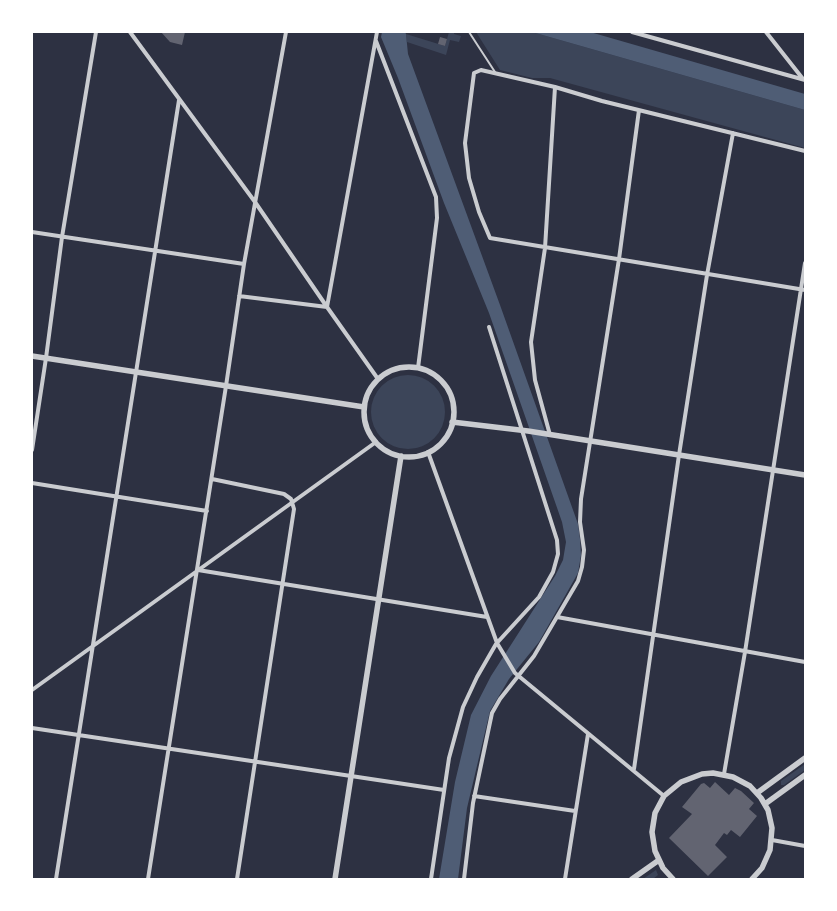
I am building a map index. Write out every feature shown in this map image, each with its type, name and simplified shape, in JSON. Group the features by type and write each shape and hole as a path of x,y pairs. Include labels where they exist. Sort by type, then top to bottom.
{"street":[{"path":"32,450 62,237 96,32"},
{"path":"130,32 255,202 327,308 378,379"},
{"path":"148,879 212,480 244,264 286,32"},
{"path":"327,308 377,32"},
{"path":"632,32 804,80"},
{"path":"766,32 804,80"},
{"path":"376,41 436,197 437,207 418,368"},
{"path":"803,290 490,238 479,212 469,178 465,143 474,73 481,70 555,87 639,110 805,151"},
{"path":"548,434 535,380 531,342 545,248 555,87"},
{"path":"56,879 179,100"},
{"path":"464,879 474,796 492,713 516,675 534,656 578,580 582,567 584,550 580,510 589,441 619,259 639,110"},
{"path":"634,769 652,635 707,274 733,133"},
{"path":"32,232 244,264"},
{"path":"724,774 745,652 772,471 803,290 805,263"},
{"path":"239,296 327,308"},
{"path":"430,879 452,747 464,707 477,677 497,643 539,597 551,577 557,561 557,540 525,431 489,327"},
{"path":"32,356 364,407"},
{"path":"418,368 437,378 447,390 452,406 452,422 444,440 428,452 415,456 402,456 390,452 376,442 366,426 364,407 369,391 378,379 397,369 418,368"},
{"path":"452,422 548,434 772,471 805,475"},
{"path":"32,690 376,442"},
{"path":"428,452 497,643 516,675 588,734 634,769 664,796"},
{"path":"335,879 402,456"},
{"path":"212,480 284,494 293,502 294,513 237,879"},
{"path":"32,483 207,511"},
{"path":"197,571 487,617"},
{"path":"557,617 805,662"},
{"path":"32,728 444,790"},
{"path":"565,879 588,734"},
{"path":"757,793 805,758"},
{"path":"670,878 659,860 653,842 653,822 659,804 664,796 681,782 702,774 724,774 742,781 757,793 765,804 771,821 772,840 767,859 756,878"},
{"path":"765,804 805,775"},
{"path":"474,796 575,811"},
{"path":"772,840 805,846"},
{"path":"632,879 659,860"}],"lane":[{"path":"469,32 496,73"}],"shaded area":[{"path":"382,32 405,32 406,34 408,54 578,524 580,539 581,555 578,573 539,642 509,679 490,711 467,808 458,879 439,879 455,782 471,715 491,676 555,576 563,560 566,542 562,522 489,313 444,203 398,78 381,37"},
{"path":"449,32 454,32 454,34 461,36 459,42 450,40 446,55 407,42 406,34 445,46"},
{"path":"476,32 532,32 805,110 805,148 550,78 532,78 500,70"},
{"path":"532,32 590,32 805,94 805,110"},
{"path":"408,375 422,378 434,386 442,398 445,412 442,426 434,438 422,446 408,449 394,446 382,438 374,426 371,412 374,398 382,386 394,378"},
{"path":"805,764 805,770 784,785 781,785 781,781"},
{"path":"656,870 658,875 653,879 643,879"}],"building":[{"path":"161,32 185,32 182,45 170,42"},
{"path":"440,37 447,39 445,46 438,44"},
{"path":"715,782 729,795 735,788 741,791 754,803 749,809 757,816 740,837 731,830 727,835 724,833 715,845 727,857 708,876 669,838 692,814 682,807 701,784 704,783 710,788"}]}
